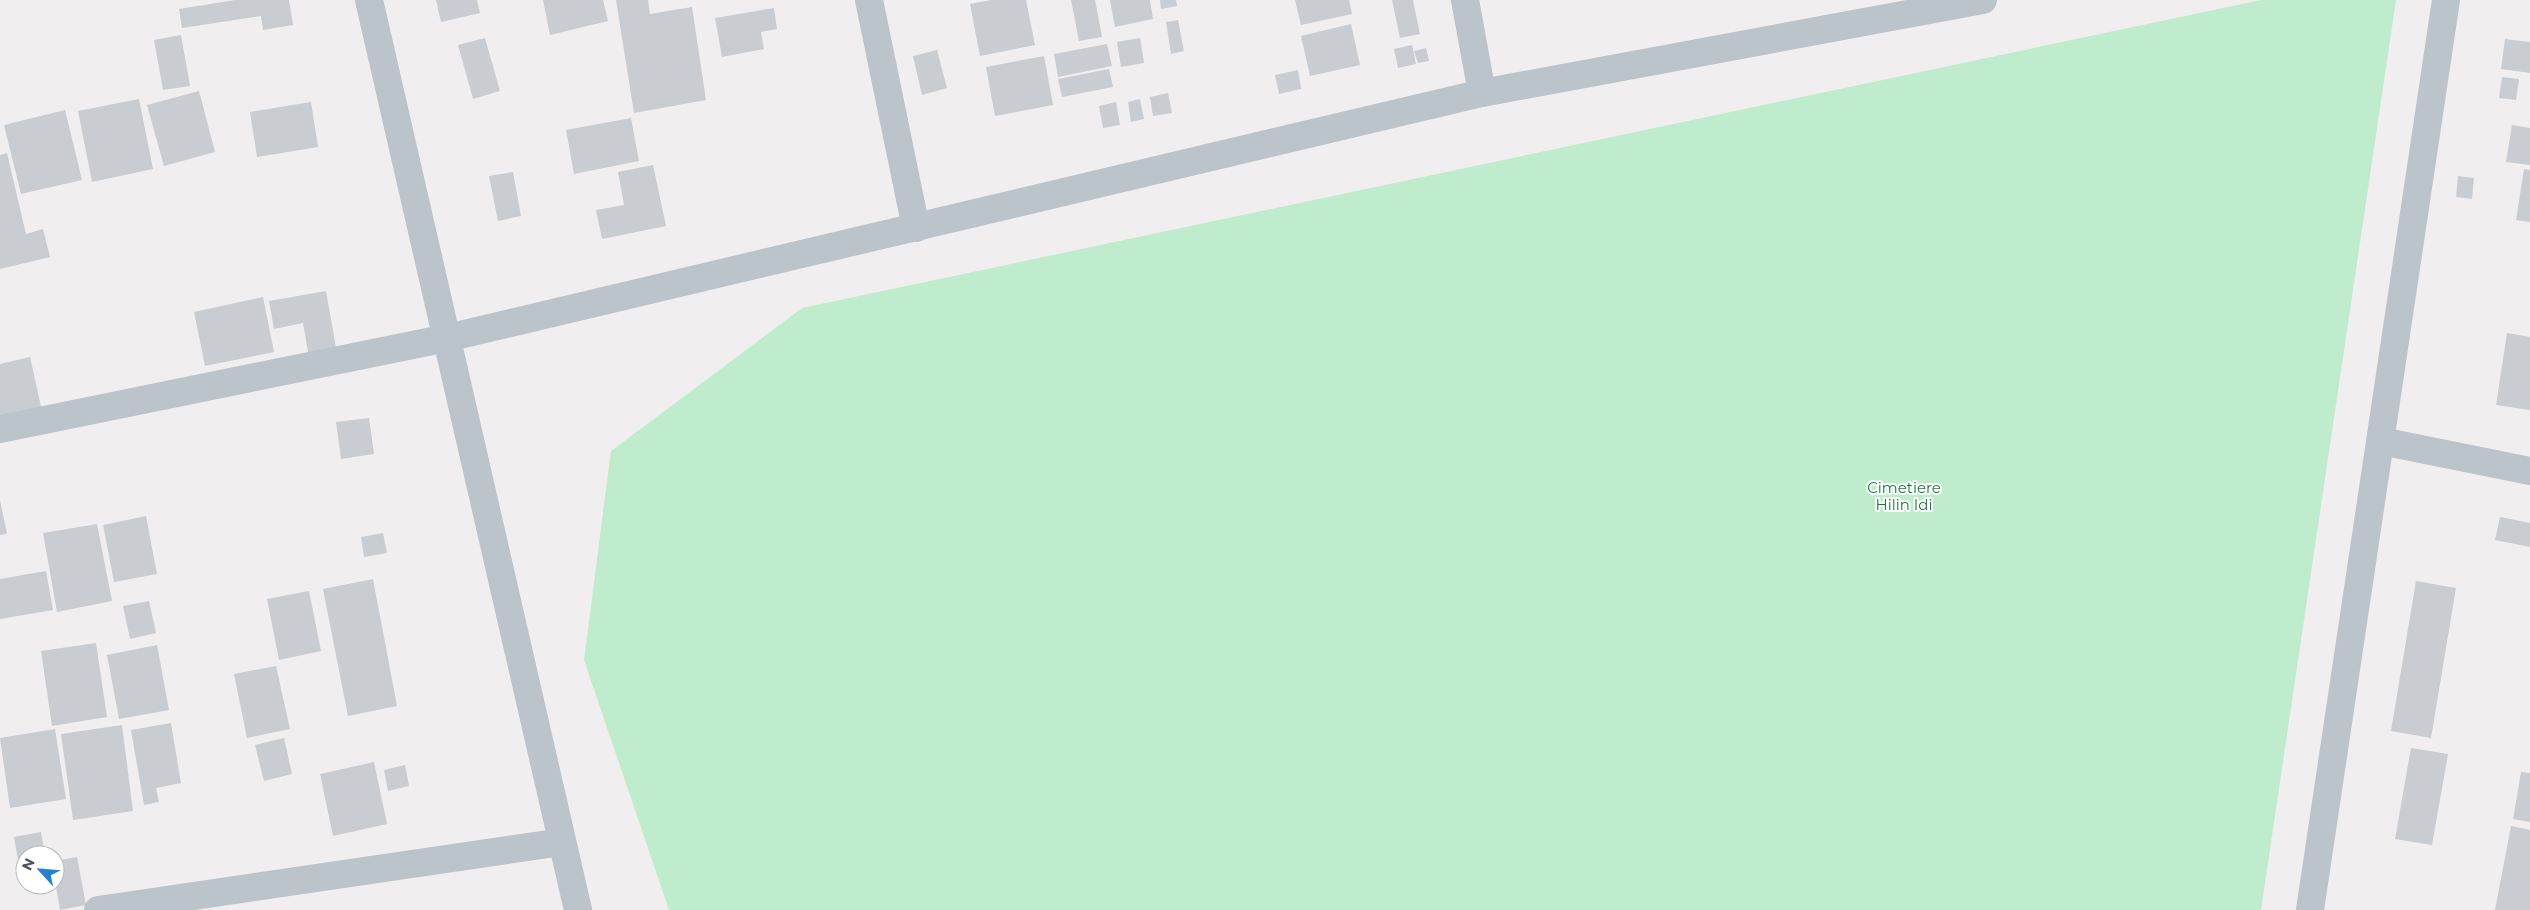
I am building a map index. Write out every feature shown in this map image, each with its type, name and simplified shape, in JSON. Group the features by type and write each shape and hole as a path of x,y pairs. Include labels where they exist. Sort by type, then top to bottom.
{"street":[{"path":"369,0 578,910"},
{"path":"869,0 916,228"},
{"path":"1465,0 1482,93"},
{"path":"0,429 447,338 1482,93 1983,0"},
{"path":"2310,910 2446,0"},
{"path":"2381,441 2530,471"},
{"path":"98,910 562,842"}],"green space":[{"name":"Cimetiere Hilin Idi","path":"2261,0 2396,0 2261,910 669,910 584,660 611,451 802,308"}],"building":[{"path":"235,0 289,0 293,25 263,30 261,16 182,28 179,9"},
{"path":"436,0 477,0 480,13 441,22"},
{"path":"543,0 603,0 608,21 550,35"},
{"path":"616,0 648,0 650,14 692,7 706,100 634,113"},
{"path":"991,0 1026,0 1035,45 980,56 970,4"},
{"path":"1071,0 1095,0 1102,37 1079,41"},
{"path":"1110,0 1150,0 1153,19 1115,27"},
{"path":"1160,0 1176,0 1177,6 1161,9"},
{"path":"1295,0 1349,0 1352,14 1301,25"},
{"path":"1392,0 1413,0 1420,34 1400,38"},
{"path":"774,8 777,29 761,32 764,49 722,57 715,18"},
{"path":"1178,20 1184,51 1171,54 1166,22"},
{"path":"1351,24 1360,65 1310,76 1301,36"},
{"path":"181,35 190,86 163,90 154,40"},
{"path":"485,38 500,91 473,99 458,45"},
{"path":"1140,38 1144,63 1121,67 1117,42"},
{"path":"2505,39 2530,42 2530,73 2501,69"},
{"path":"1107,44 1112,66 1058,77 1054,54"},
{"path":"1412,45 1416,64 1398,68 1394,49"},
{"path":"1426,48 1429,61 1418,63 1414,51"},
{"path":"937,50 947,88 922,95 913,56"},
{"path":"1044,56 1053,105 995,116 986,67"},
{"path":"1109,69 1113,87 1062,97 1058,79"},
{"path":"1298,70 1301,89 1279,94 1275,75"},
{"path":"2502,77 2519,79 2516,100 2499,98"},
{"path":"199,91 215,152 164,166 147,105"},
{"path":"1168,93 1172,113 1153,116 1150,97"},
{"path":"139,99 153,169 92,182 78,111"},
{"path":"1140,99 1144,119 1131,122 1128,102"},
{"path":"311,102 318,147 257,157 250,112"},
{"path":"1116,102 1120,125 1103,128 1099,106"},
{"path":"65,110 82,180 21,194 4,125"},
{"path":"631,118 639,161 574,174 566,130"},
{"path":"2512,125 2530,128 2530,165 2506,162"},
{"path":"7,153 26,234 43,229 50,257 0,269 0,155"},
{"path":"653,165 666,226 602,239 596,210 624,205 618,172"},
{"path":"2524,169 2530,170 2530,222 2516,220"},
{"path":"513,172 521,216 498,221 489,176"},
{"path":"2458,176 2474,178 2472,199 2456,197"},
{"path":"326,291 337,353 309,358 303,323 274,329 269,301"},
{"path":"263,297 274,352 205,366 194,312"},
{"path":"2507,333 2530,337 2530,410 2496,405"},
{"path":"30,357 42,411 0,421 0,364"},
{"path":"369,418 374,454 341,459 336,422"},
{"path":"0,500 7,534 0,535"},
{"path":"146,516 157,574 114,582 103,525"},
{"path":"2500,517 2530,523 2530,547 2495,540"},
{"path":"97,524 112,601 57,612 43,533"},
{"path":"383,533 387,553 364,557 361,537"},
{"path":"46,571 53,610 0,619 0,579"},
{"path":"373,579 397,706 348,716 323,589"},
{"path":"2416,581 2456,588 2431,738 2391,731"},
{"path":"309,591 321,651 279,660 267,599"},
{"path":"149,601 156,633 130,639 123,606"},
{"path":"96,643 107,717 52,726 41,651"},
{"path":"157,645 169,710 119,719 107,655"},
{"path":"276,666 290,729 247,738 234,674"},
{"path":"171,723 181,783 156,788 159,802 144,805 131,730"},
{"path":"122,725 133,811 73,820 61,734"},
{"path":"55,729 66,799 10,808 0,738"},
{"path":"284,738 292,774 264,781 255,745"},
{"path":"2411,748 2448,754 2432,845 2395,839"},
{"path":"374,762 387,824 333,836 320,774"},
{"path":"405,765 409,786 388,791 384,770"},
{"path":"2521,772 2530,773 2530,822 2513,819"},
{"path":"2511,826 2530,830 2530,910 2495,910"},
{"path":"41,832 43,845 15,845 14,837"},
{"path":"77,857 86,905 60,910 58,895 65,895 65,859"}]}
